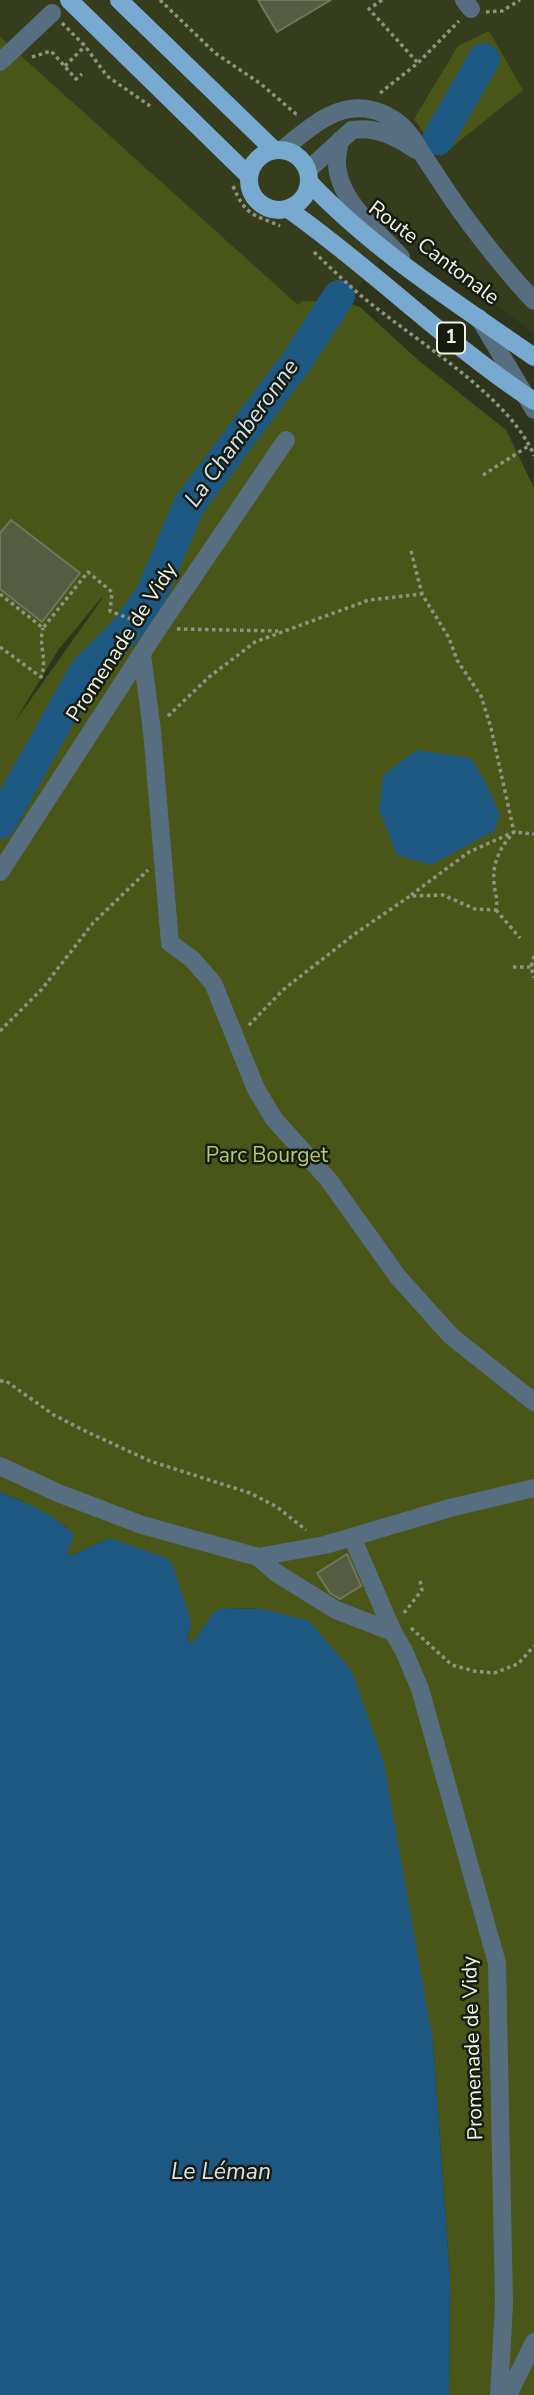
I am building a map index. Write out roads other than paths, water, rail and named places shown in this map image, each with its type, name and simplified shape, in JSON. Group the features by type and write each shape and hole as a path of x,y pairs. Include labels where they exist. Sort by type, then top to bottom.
{"main road":[{"path":"69,0 249,176"},
{"path":"119,0 241,119 278,150"},
{"path":"278,150 293,153 302,160 308,176 306,194 299,203 288,209 278,210 260,203 249,186 249,176 254,162 267,152 278,150"},
{"name":"Route Cantonale","path":"308,176 333,208 415,272 534,357"},
{"name":"1","path":"288,209 531,402"}],"street":[{"path":"0,62 52,13"},
{"path":"278,150 317,121 340,111 356,108 373,110 403,126 477,234 534,301"},
{"path":"308,176 352,130 376,130 406,143 423,155"},
{"path":"340,140 337,161 341,184 362,215 415,272"},
{"path":"479,318 531,402"},
{"name":"Promenade de Vidy","path":"0,872 286,440"},
{"path":"142,655 152,731 170,943 192,959 213,983 256,1088 274,1119 328,1179 398,1277 451,1336 534,1402"},
{"path":"0,1465 58,1493 142,1525 258,1557 325,1545 450,1508 534,1488"},
{"name":"Promenade de Vidy","path":"352,1537 396,1625 420,1689 498,1963 504,2304 499,2395"},
{"path":"258,1557 275,1572 336,1610 396,1625"},
{"path":"508,2395 534,2342"}],"water":[{"path":"416,750 471,758 500,815 494,831 431,865 397,855 379,810 383,775"},
{"name":"Le Léman","path":"0,1492 40,1510 67,1528 74,1535 67,1553 71,1556 109,1538 167,1558 173,1566 191,1622 187,1641 193,1642 214,1612 223,1608 263,1609 309,1621 352,1671 384,1763 433,2042 450,2278 449,2395 0,2395"}],"waterway":[{"name":"La Chamberonne","path":"438,139 484,59"},
{"name":"La Chamberonne","path":"0,823 85,671 126,630 151,595 189,505 296,362 339,296"}],"park label":[{"name":"Parc Bourget","path":"267,1157"}]}
